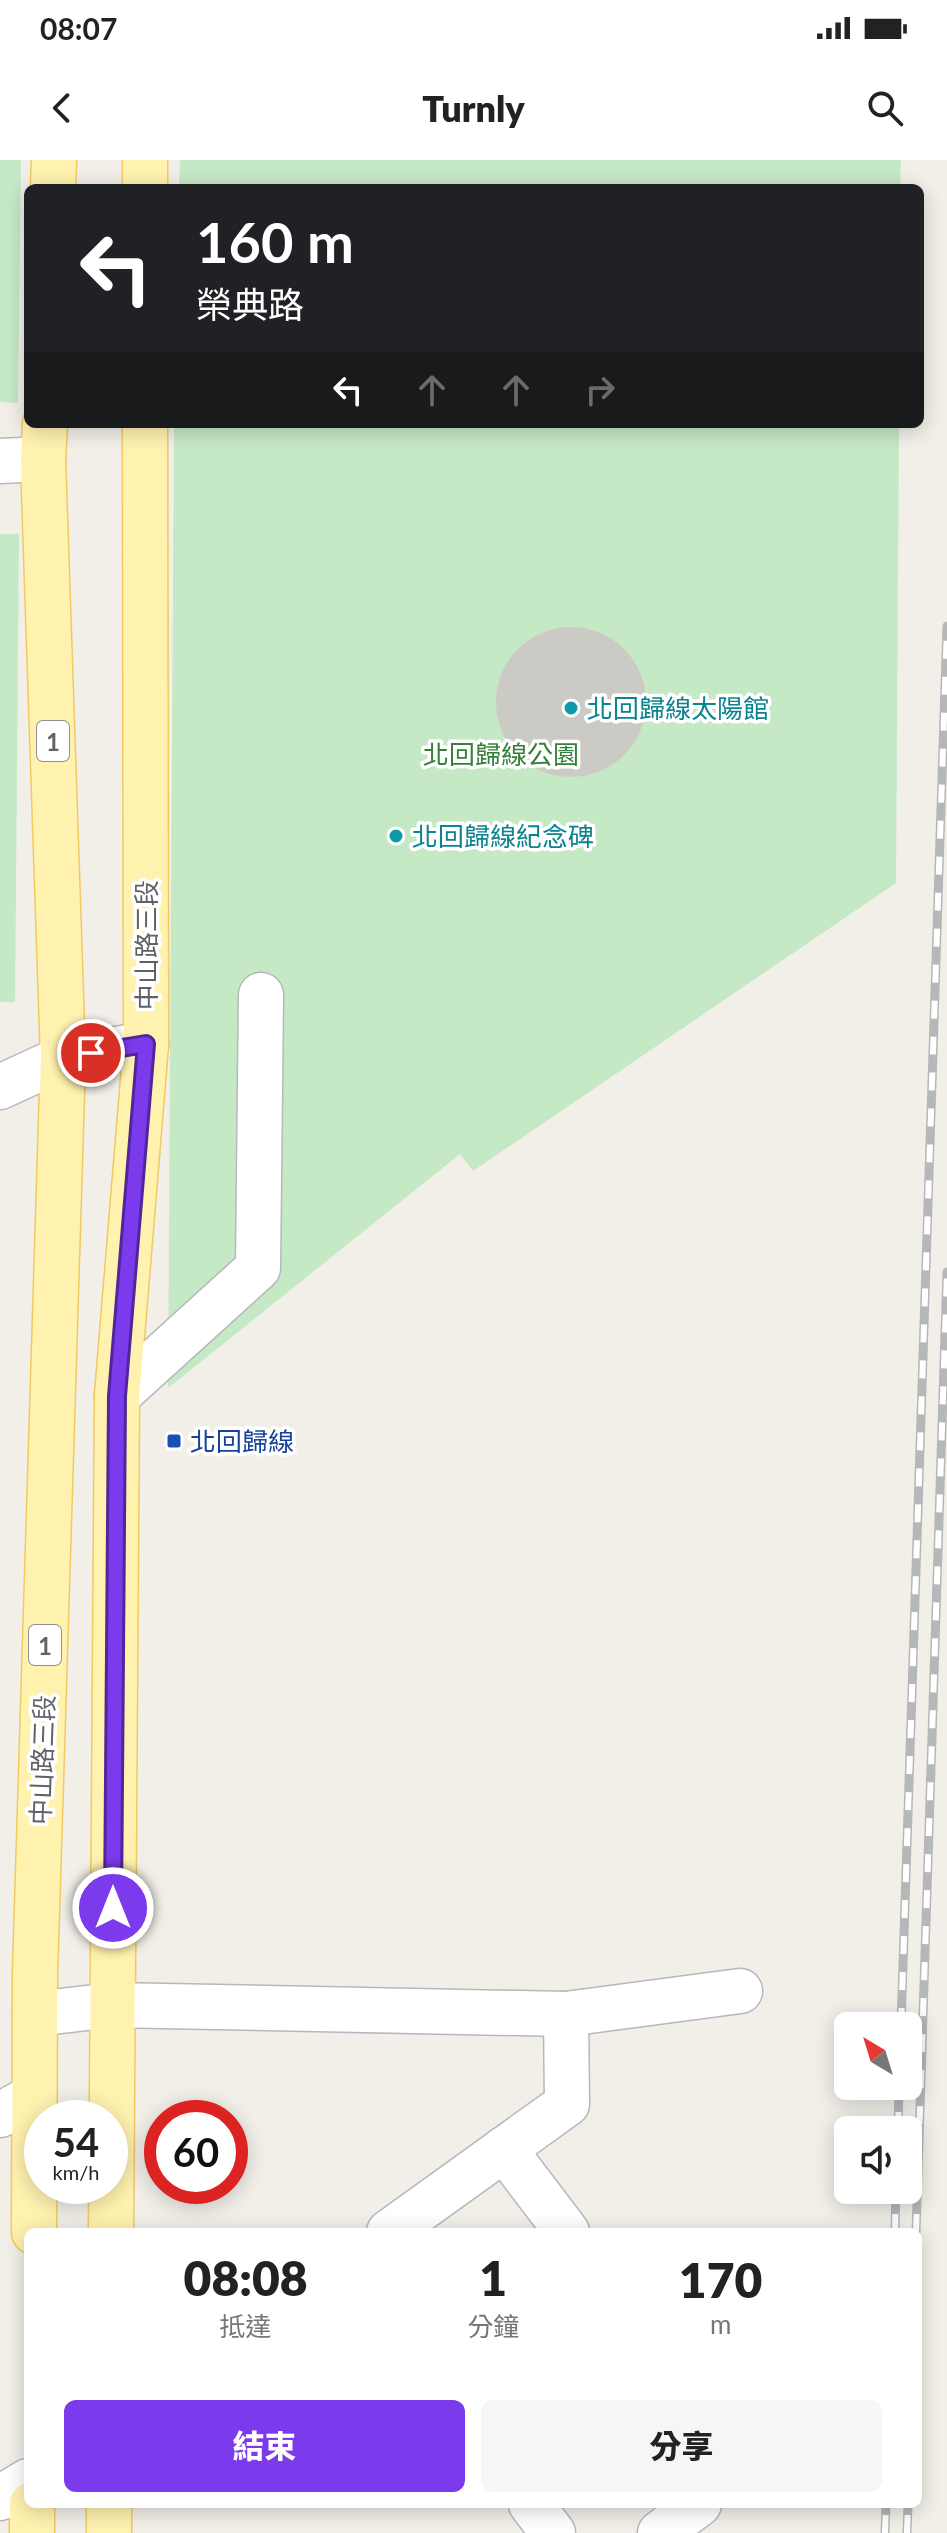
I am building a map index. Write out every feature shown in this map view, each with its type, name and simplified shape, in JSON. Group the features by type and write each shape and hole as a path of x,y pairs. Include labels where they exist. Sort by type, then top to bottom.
{"main road":[{"path":"53,184 54,160"},
{"path":"145,160 145,184"},
{"name":"中山路三段","path":"111,2228 117,1396 146,1044 145,428"},
{"name":"中山路三段","path":"33,2228 17,2106 35,2014 63,1058 44,442"},
{"path":"32,2508 32,2533"},
{"path":"109,2508 109,2533"}],"street":[{"path":"0,461 44,442"},
{"path":"117,1396 258,1268 261,995"},
{"path":"0,1087 63,1058 146,1044"},
{"path":"35,2014 112,2005 566,2014 740,1991"},
{"path":"395,2228 567,2104 566,2014"},
{"path":"504,2149 564,2228"},
{"path":"0,2498 24,2483"},
{"path":"534,2508 553,2533"},
{"path":"660,2533 694,2508"}],"green space":[{"path":"0,160 21,160 18,403 0,402"},
{"path":"180,160 901,160 900,184 179,184"},
{"name":"北回歸線公園","path":"174,428 899,428 896,883 473,1171 460,1154 168,1388"},
{"path":"0,534 19,534 15,1002 0,1002"}],"building":[{"name":"北回歸線太陽館","path":"571,627 600,633 624,649 640,673 646,702 640,731 624,755 600,771 571,777 542,771 518,755 502,731 496,702 502,673 518,649 542,633"}],"railway":[{"path":"901,2012 947,626"},
{"path":"916,2228 947,1272"},
{"path":"898,2116 899,2100"},
{"path":"895,2228 896,2204"},
{"path":"885,2533 886,2508"},
{"path":"907,2533 908,2508"}],"place":[{"name":"北回歸線太陽館","path":"571,708"},
{"name":"北回歸線紀念碑","path":"396,836"},
{"name":"北回歸線","path":"174,1441"}],"route":[{"path":"91,1053 146,1044 117,1396 113,1908"}]}
